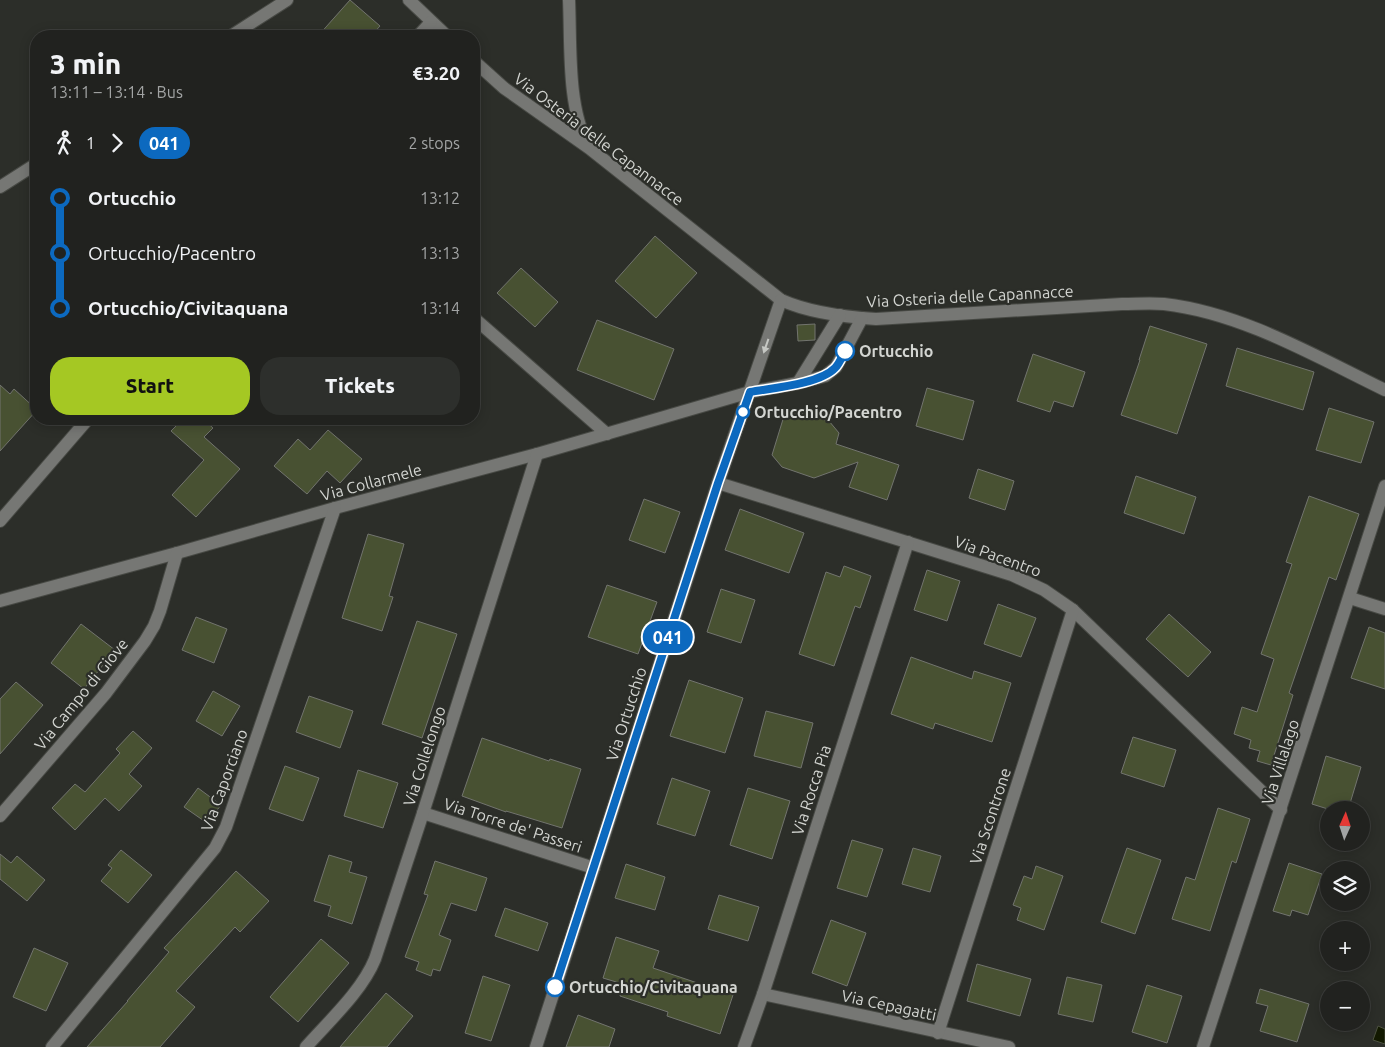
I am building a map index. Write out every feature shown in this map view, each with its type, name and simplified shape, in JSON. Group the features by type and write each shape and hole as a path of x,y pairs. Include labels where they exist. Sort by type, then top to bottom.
{"street":[{"path":"240,30 287,0"},
{"path":"410,0 440,30"},
{"path":"569,0 575,108 579,127 589,148"},
{"path":"424,30 431,22"},
{"name":"Via Osteria delle Capannacce","path":"480,66 504,88 589,148 781,300 796,307 815,312 876,319 1122,304 1162,304 1210,313 1264,332 1385,390"},
{"path":"0,187 30,168"},
{"name":"Via Ortucchio","path":"536,1047 718,483 781,300"},
{"path":"798,383 840,315"},
{"path":"750,392 826,376 836,367 862,318"},
{"path":"480,323 607,434"},
{"name":"Via Collarmele","path":"0,601 537,454 750,392"},
{"path":"0,521 83,425"},
{"name":"Via Collelongo","path":"306,1047 361,985 370,972 423,813 537,454"},
{"name":"Via Pacentro","path":"718,483 1012,575 1044,590 1073,610 1281,810"},
{"name":"Via Villalago","path":"1204,1047 1385,486"},
{"name":"Via Caporciano","path":"52,1047 215,848 221,838 233,808 335,508"},
{"name":"Via Rocca Pia","path":"744,1047 908,542"},
{"name":"Via Campo di Giove","path":"0,816 106,693 145,641 160,611 177,553"},
{"path":"1350,598 1385,609"},
{"name":"Via Scontrone","path":"938,1032 1073,610"},
{"name":"Via Torre de' Passeri","path":"423,813 594,868"},
{"name":"Via Cepagatti","path":"762,994 1009,1047"}],"shaded area":[{"path":"1378,1026 1385,1029 1385,1044 1373,1040"}],"building":[{"path":"350,0 380,26 376,30 323,30"},
{"path":"655,236 697,273 656,318 615,281"},
{"path":"521,268 558,302 535,327 497,293"},
{"path":"597,320 674,349 654,400 577,370"},
{"path":"815,324 815,340 798,341 797,325"},
{"path":"1150,326 1207,344 1177,434 1121,415"},
{"path":"1237,348 1314,372 1303,410 1226,386"},
{"path":"1033,354 1085,372 1073,407 1054,401 1050,412 1017,401"},
{"path":"0,385 10,394 14,389 30,404 30,418 0,451"},
{"path":"927,388 974,401 963,440 916,426"},
{"path":"1329,408 1374,422 1361,463 1316,450"},
{"path":"801,413 829,421 839,433 836,444 899,465 887,500 849,487 858,462 814,478 782,467 772,455 784,416"},
{"path":"177,425 210,425 213,428 204,437 240,469 196,517 172,495 204,460 171,431"},
{"path":"328,430 362,459 340,483 327,471 307,494 274,466 298,439 310,450"},
{"path":"978,469 1014,481 1005,510 969,498"},
{"path":"1136,476 1196,497 1184,534 1124,513"},
{"path":"1309,496 1359,514 1336,580 1329,577 1289,693 1293,695 1271,765 1257,761 1260,751 1249,748 1251,740 1234,734 1242,707 1257,712 1274,659 1261,654 1292,564 1286,562"},
{"path":"644,499 680,512 665,553 629,540"},
{"path":"740,509 804,533 789,573 725,550"},
{"path":"368,534 404,544 389,596 393,597 382,631 342,618"},
{"path":"844,566 871,576 860,608 855,606 834,666 799,654 826,572 840,577"},
{"path":"927,570 960,581 947,621 914,610"},
{"path":"607,585 657,602 638,654 588,637"},
{"path":"721,589 755,600 741,643 707,632"},
{"path":"998,604 1036,618 1021,657 984,644"},
{"path":"1169,614 1211,652 1188,677 1146,639"},
{"path":"196,617 227,629 214,663 182,650"},
{"path":"417,621 457,634 422,738 382,724"},
{"path":"81,624 115,650 84,689 51,663"},
{"path":"1369,627 1385,633 1385,689 1351,678"},
{"path":"911,657 972,679 974,671 1011,683 992,742 935,723 933,729 891,714"},
{"path":"689,680 743,698 725,753 670,736"},
{"path":"16,682 43,705 0,754 0,699"},
{"path":"213,691 240,706 222,736 196,721"},
{"path":"309,696 353,711 340,748 296,732"},
{"path":"766,711 813,723 801,768 754,756"},
{"path":"133,731 152,748 129,774 142,786 119,811 105,798 75,830 52,808 75,784 85,792 120,753 116,749"},
{"path":"1133,737 1176,750 1164,787 1121,773"},
{"path":"482,738 549,761 550,759 581,769 562,828 506,812 462,796"},
{"path":"1326,756 1361,767 1351,801 1320,801 1320,807 1312,804"},
{"path":"285,766 319,778 303,821 269,809"},
{"path":"358,770 398,783 383,828 344,816"},
{"path":"672,778 710,791 695,836 657,824"},
{"path":"198,788 221,805 207,823 184,807"},
{"path":"748,788 790,801 772,859 730,845"},
{"path":"1218,808 1250,819 1236,863 1232,861 1210,931 1172,919 1186,877 1195,880"},
{"path":"852,840 883,849 867,897 837,888"},
{"path":"913,848 941,856 930,892 902,884"},
{"path":"1127,848 1161,860 1135,934 1101,922"},
{"path":"121,850 152,875 128,903 101,881 112,868 108,865"},
{"path":"0,854 11,863 17,856 45,880 27,901 0,879"},
{"path":"329,855 352,862 349,872 367,877 352,924 328,916 331,906 314,901"},
{"path":"435,861 487,878 476,911 451,903 439,935 451,940 440,971 433,969 431,976 416,970 419,962 405,957 428,895 424,894"},
{"path":"1289,863 1320,873 1320,880 1308,915 1292,910 1290,916 1273,911"},
{"path":"626,864 665,877 655,910 615,898"},
{"path":"1036,866 1063,876 1044,930 1017,920 1021,908 1013,905 1024,876 1032,879"},
{"path":"236,871 269,901 240,932 235,927 176,991 195,1007 160,1047 87,1047 169,952 164,948"},
{"path":"719,895 759,907 748,941 708,929"},
{"path":"505,908 548,923 538,951 495,936"},
{"path":"831,920 866,933 847,986 812,973"},
{"path":"616,937 659,951 653,968 733,995 720,1034 667,1016 668,1012 620,996 623,984 603,978"},
{"path":"321,939 349,963 298,1022 270,997"},
{"path":"34,948 68,963 46,1011 13,997"},
{"path":"977,964 1031,979 1020,1016 967,1001"},
{"path":"483,976 510,985 491,1041 465,1033"},
{"path":"1067,977 1102,985 1093,1022 1058,1014"},
{"path":"1147,985 1182,996 1167,1043 1132,1032"},
{"path":"1260,989 1309,1004 1297,1042 1260,1031 1268,1006 1256,1003"},
{"path":"386,993 413,1016 387,1047 340,1047"},
{"path":"578,1015 615,1029 609,1047 566,1047"}],"bus line":[{"name":"041","path":"555,987 718,483 750,392 826,376 836,367 845,351"}],"place":[{"name":"Ortucchio","path":"845,351"},
{"name":"Ortucchio/Pacentro","path":"743,412"},
{"name":"Ortucchio/Civitaquana","path":"555,987"}]}
